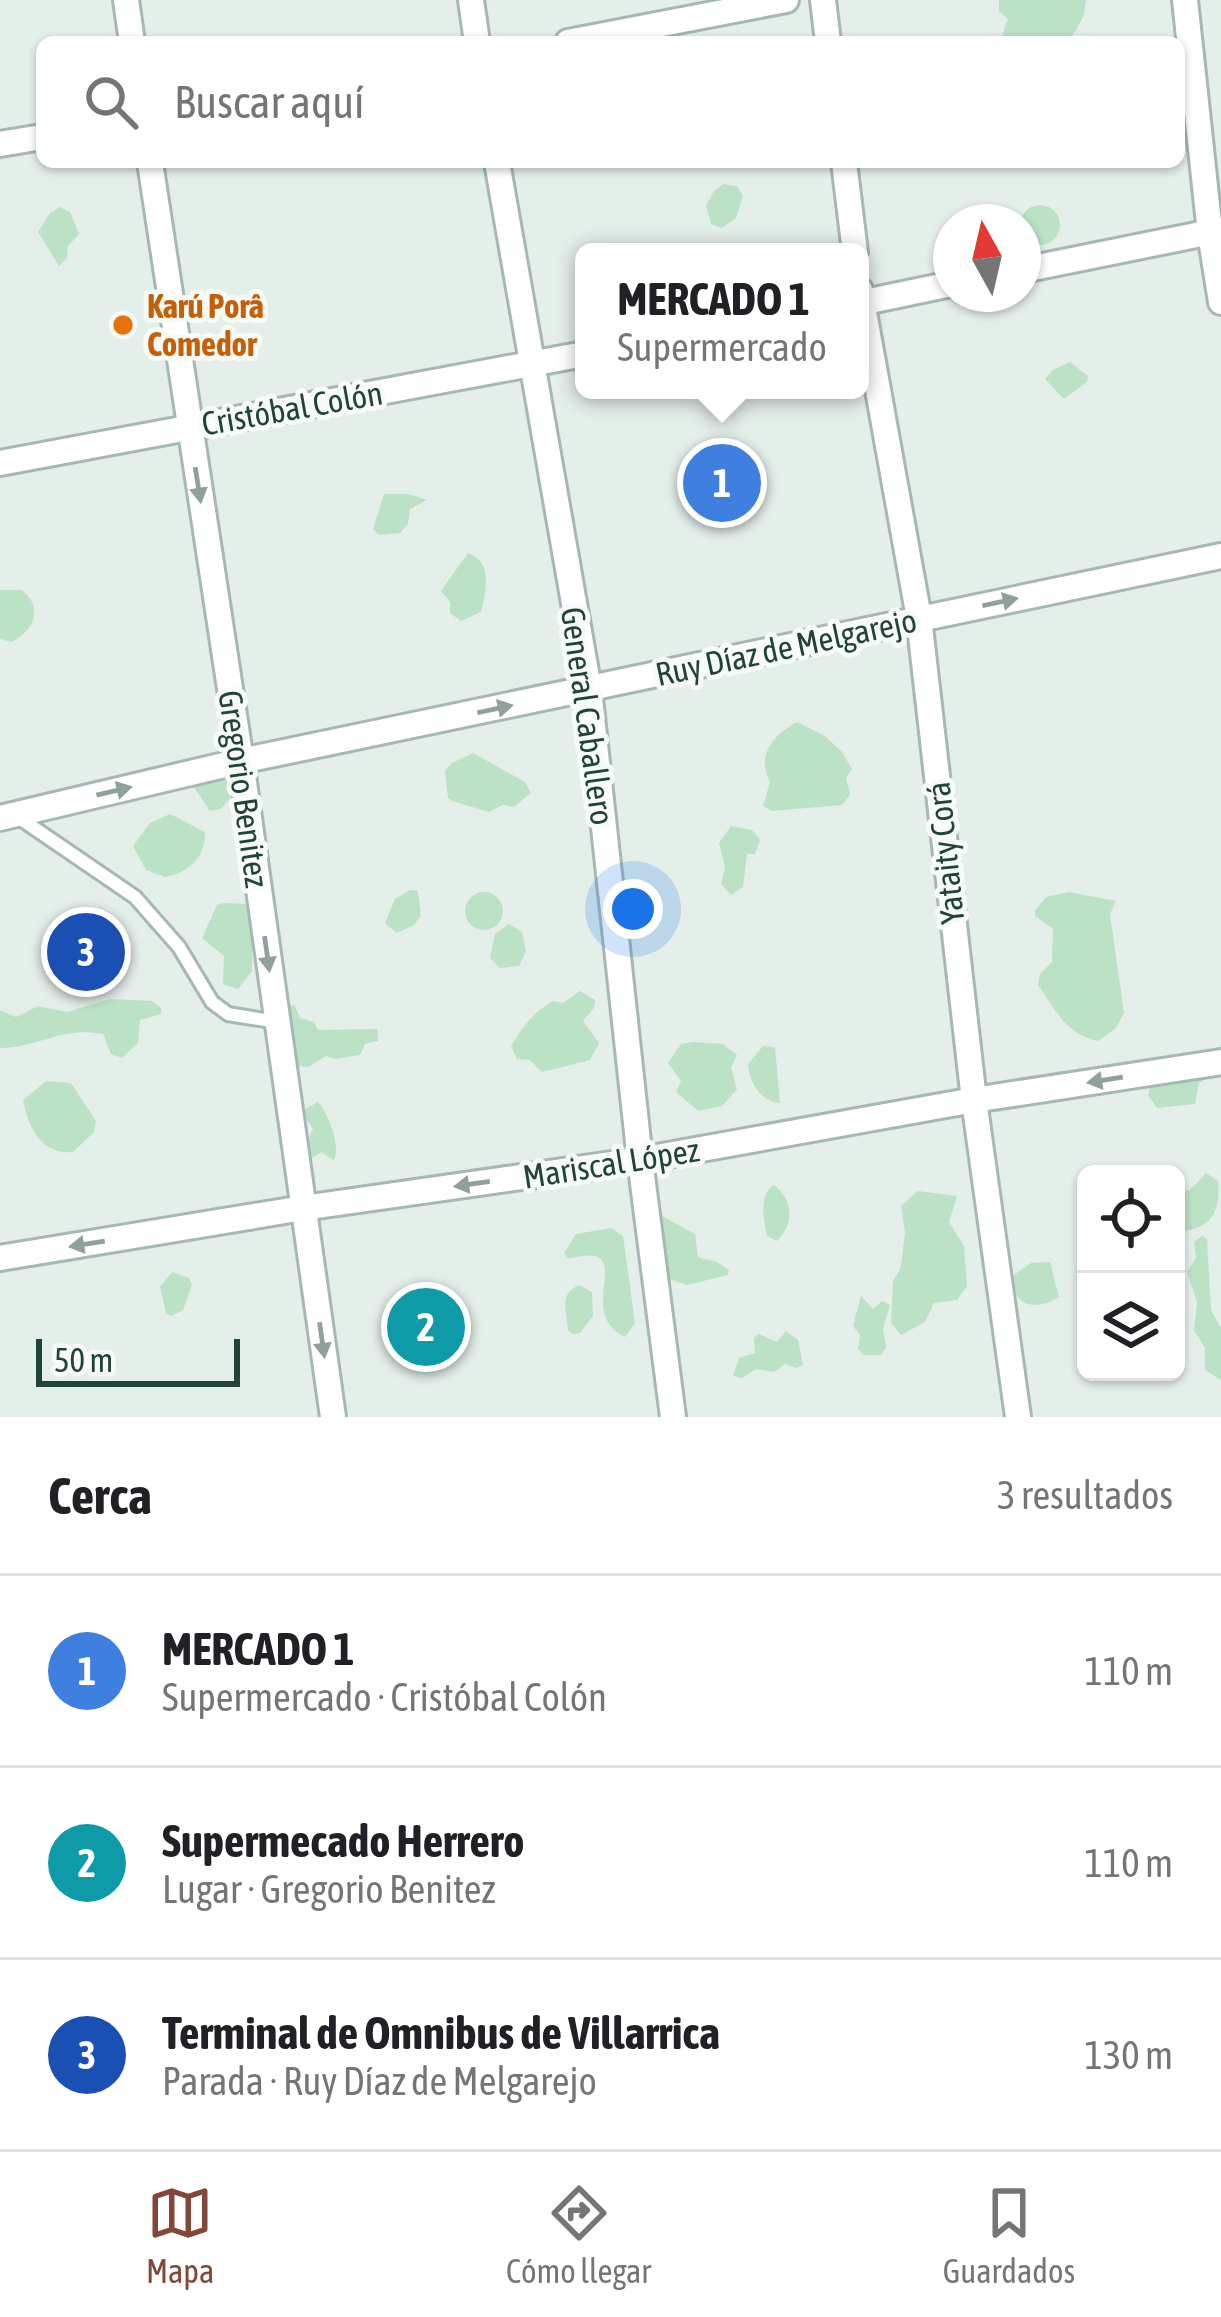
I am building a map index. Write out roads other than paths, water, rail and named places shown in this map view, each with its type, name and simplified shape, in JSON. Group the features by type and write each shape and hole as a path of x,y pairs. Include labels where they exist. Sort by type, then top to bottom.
{"street":[{"path":"126,0 131,36"},
{"path":"471,0 476,36"},
{"path":"599,36 786,0"},
{"path":"823,0 827,36"},
{"path":"1185,0 1221,302"},
{"path":"0,144 36,138"},
{"name":"Gregorio Benitez","path":"151,168 241,761 332,1417"},
{"name":"General Caballero","path":"498,168 589,689 673,1417"},
{"path":"845,168 854,243"},
{"path":"1041,266 1215,231"},
{"path":"869,297 933,287"},
{"name":"Yataity Corá","path":"869,342 919,618 974,1100 1018,1417"},
{"name":"Cristóbal Colón","path":"0,463 575,356"},
{"name":"Ruy Díaz de Melgarejo","path":"7,816 241,761 1221,556"},
{"name":"Mariscal López","path":"0,1258 640,1160 974,1100 1221,1062"}],"lane":[{"path":"7,816 135,897 179,946 212,1002 228,1014 277,1022"}],"place":[{"name":"Karú Porâ Comedor","path":"123,325"},
{"name":"MERCADO 1","path":"722,483"},
{"name":"Terminal de Omnibus de Villarrica","path":"86,952"},
{"name":"Supermecado Herrero","path":"426,1327"}]}
